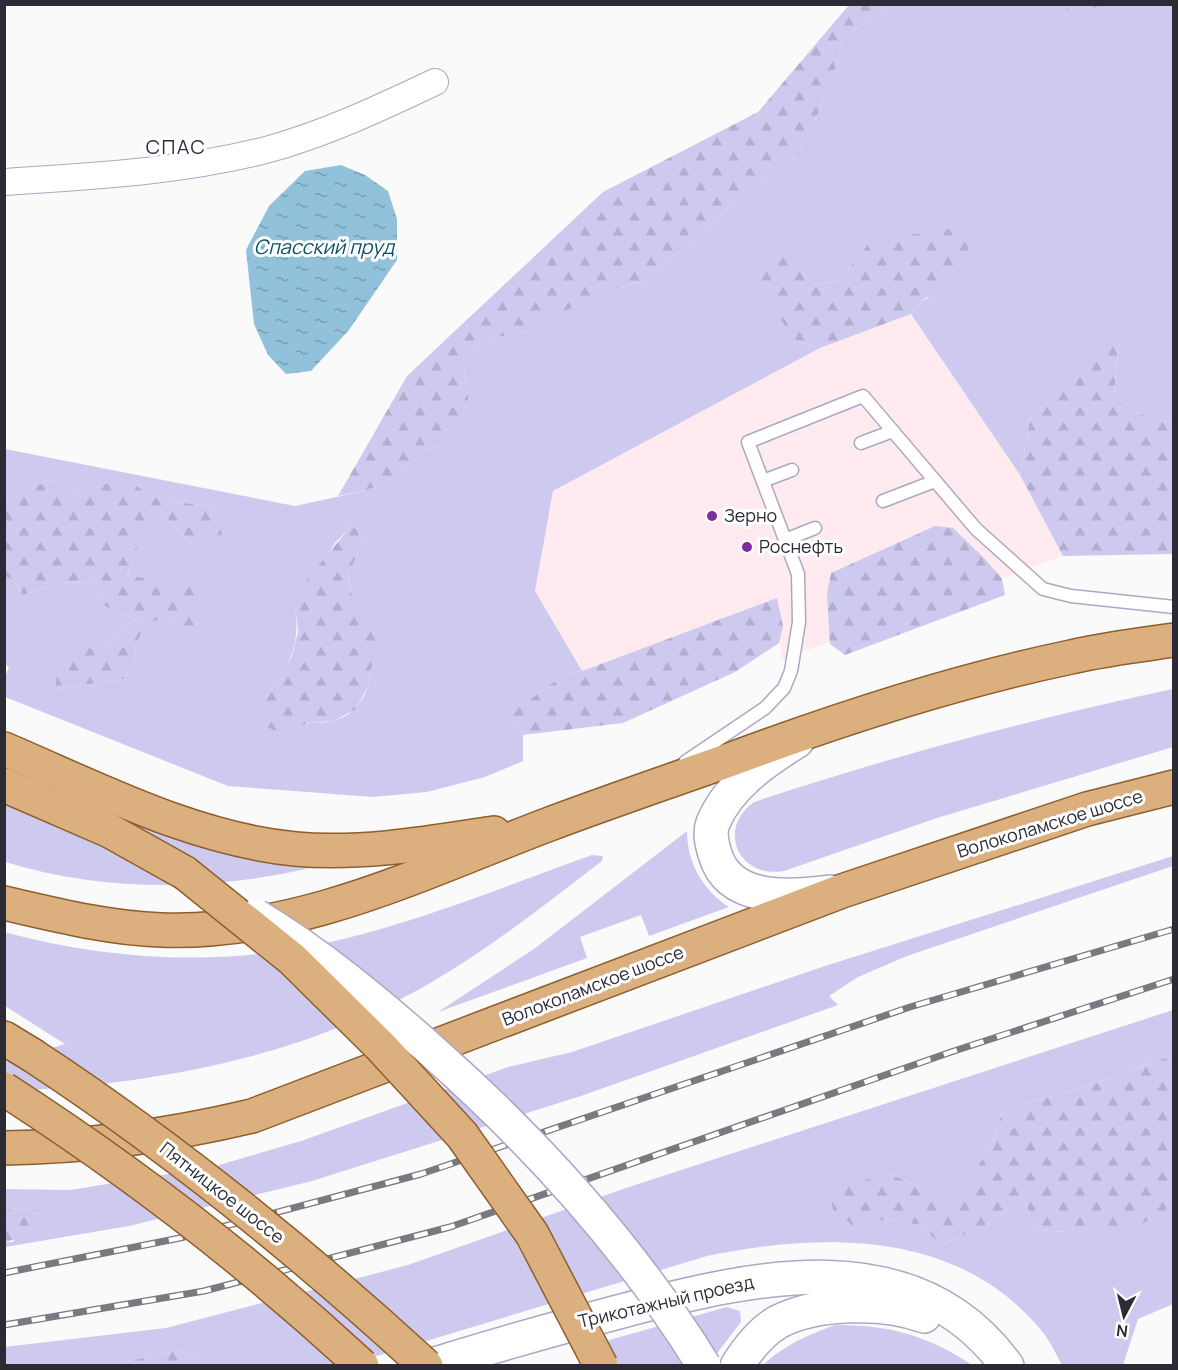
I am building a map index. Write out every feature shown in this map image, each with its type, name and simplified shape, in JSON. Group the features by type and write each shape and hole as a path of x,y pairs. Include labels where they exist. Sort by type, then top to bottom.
{"main road":[{"path":"4,903 84,922 162,930 248,925 335,906 430,873 549,825 817,729 988,676 1073,656 1173,640"},
{"path":"817,729 778,752 748,776 722,806 712,825 712,842 717,859 727,876 741,886 756,892 794,896 842,891"},
{"path":"4,749 190,827 236,840 295,849 351,851 422,844 549,825"},
{"path":"4,785 110,831 304,945 407,1029 498,1109 581,1196 634,1263 704,1365"},
{"name":"Волоколамское шоссе","path":"4,1148 93,1142 178,1131 252,1116 842,891 1087,809 1173,787"},
{"path":"185,873 292,959 381,1047 462,1135 532,1234 602,1365"},
{"name":"Пятницкое шоссе","path":"4,1038 184,1160 277,1235 428,1365"},
{"path":"4,1089 158,1195 250,1267 362,1365"},
{"name":"Трикотажный проезд","path":"428,1365 530,1335 687,1294 759,1280 812,1277 871,1281 925,1297 967,1321 1002,1358"},
{"path":"737,1365 746,1351 777,1323 816,1309 862,1306 916,1313 962,1329 1002,1358"}],"street":[{"path":"4,182 154,172 266,150 353,120 435,82"}],"lane":[{"path":"638,794 765,708 784,688 791,671 799,622 798,574 748,442 863,396 975,529 1043,589 1071,596 1173,607"},
{"path":"861,443 892,431"},
{"path":"763,482 792,470"},
{"path":"883,501 935,481"},
{"path":"785,540 815,528"}],"shaded area":[{"path":"911,314 1020,475 1063,556 781,660 777,598 582,671 535,591 553,491 820,348"}],"green space":[{"path":"1067,4 1101,5 1065,21"},
{"path":"849,5 887,5 888,7 842,39 838,64 826,85 820,109 799,154 720,215 704,236 662,263 644,280 594,297 524,332 498,337 476,350 464,371 468,396 467,420 451,440 427,450 388,482 364,491 338,496 407,376 603,192 758,112"},
{"path":"887,5 1067,5 1065,20 1101,5 1173,5 1173,425 1139,413 1114,395 1118,347 1031,414 1020,475 911,314 921,301 929,298 869,243 838,281 813,286 797,266 795,340 820,348 553,491 535,591 582,671 565,674 511,714 523,735 523,761 485,777 427,792 373,797 228,786 5,697 5,677 9,667 5,664 5,576 14,581 23,595 60,582 94,583 102,605 137,620 55,689 124,679 136,658 134,647 146,625 162,618 197,632 127,577 144,524 163,514 191,543 215,508 151,497 125,478 78,494 49,480 10,500 5,499 5,449 295,506 364,491 388,482 427,450 451,440 468,396 464,371 476,350 498,337 524,332 594,297 644,280 662,263 704,236 720,215 799,154 820,109 826,85 838,64 842,39 888,7","holes":["355,522 363,544 348,572 352,596 370,613 372,660 366,691 359,704 348,714 330,722 310,723 285,735 265,700 291,656 296,634 295,606 335,543"]},
{"path":"946,228 969,241 966,267 950,285 921,301 911,314 820,348 795,340 766,299 760,275 773,252 797,266 813,286 838,281 869,243"},
{"path":"1093,346 1118,347 1114,395 1139,413 1173,425 1173,554 1063,556 1020,475 1031,414"},
{"path":"125,477 151,497 215,508 222,535 191,543 163,514 145,524 127,576 199,584 196,633 162,618 146,625 134,647 136,658 124,679 55,689 60,658 77,640 103,648 137,620 102,605 93,583 60,582 23,595 14,581 5,576 5,499 10,500 49,480 78,494"},
{"path":"355,521 363,544 348,573 352,596 370,613 378,636 368,686 356,709 334,721 308,723 285,735 260,724 265,700 292,656 298,631 295,606 304,583"},
{"path":"935,526 953,528 986,560 1002,579 1005,595 845,655 830,644 827,594 831,573"},
{"path":"777,598 783,626 779,643 735,672 623,723 523,735 510,714 565,674 582,671"},
{"path":"1173,689 1173,747 937,818 784,871 768,871 755,867 745,860 738,850 735,838 736,825 743,813 754,802 858,769 962,740"},
{"path":"4,771 319,866 241,880 162,885 83,879 5,862"},
{"path":"687,831 690,854 698,875 711,892 729,907 649,936 641,915 580,937 587,958 438,1012 534,949"},
{"path":"592,855 603,856 602,861 476,954 432,982 382,1008 331,1030 225,1063 171,1074 61,1088 5,1091 5,1062 65,1044 5,1006 4,932 39,941 110,953 182,957 254,955 328,942 405,922"},
{"path":"1173,856 1173,866 907,956 858,977 829,996 838,1005 581,1096 312,1181 129,1226 5,1247 5,1242 13,1242 30,1208 5,1210 5,1189 70,1190 212,1167 301,1141 508,1067 572,1052 825,966"},
{"path":"1173,1010 1173,1055 1076,1090 1003,1109 992,1143 955,1203 888,1173 856,1228 886,1219 920,1225 941,1245 986,1225 1024,1197 1035,1230 1070,1232 1173,1206 1173,1304 1138,1319 1123,1365 1062,1365 1041,1330 1008,1297 970,1273 930,1256 887,1246 843,1242 797,1243 707,1256 347,1365 194,1365 194,1359 180,1350 110,1365 5,1365 4,1347 166,1328 408,1265 626,1188"},
{"path":"1173,1055 1173,1206 1140,1225 1070,1232 1035,1230 1024,1197 986,1225 941,1245 920,1225 886,1219 856,1228 833,1210 830,1190 888,1173 955,1203 992,1143 1003,1109 1076,1090"},
{"path":"30,1208 50,1213 40,1233 5,1242 5,1210"},
{"path":"727,1307 740,1311 741,1322 708,1365 607,1365 602,1353 609,1340"},
{"path":"835,1325 873,1327 907,1334 939,1346 972,1365 763,1365 797,1341"},
{"path":"180,1350 194,1359 194,1365 110,1365"}],"water":[{"name":"Спасский пруд","path":"341,165 365,175 388,191 397,219 397,260 349,330 311,371 286,374 268,355 254,324 246,250 269,206 305,171"}],"railway":[{"path":"4,1273 180,1238 421,1174 910,1007 1174,929"},
{"path":"4,1325 204,1291 450,1227 951,1052 1174,979"}],"place":[{"name":"Зерно","path":"712,516"},
{"name":"Роснефть","path":"747,547"}],"district":[{"name":"СПАС","path":"176,147"}]}
